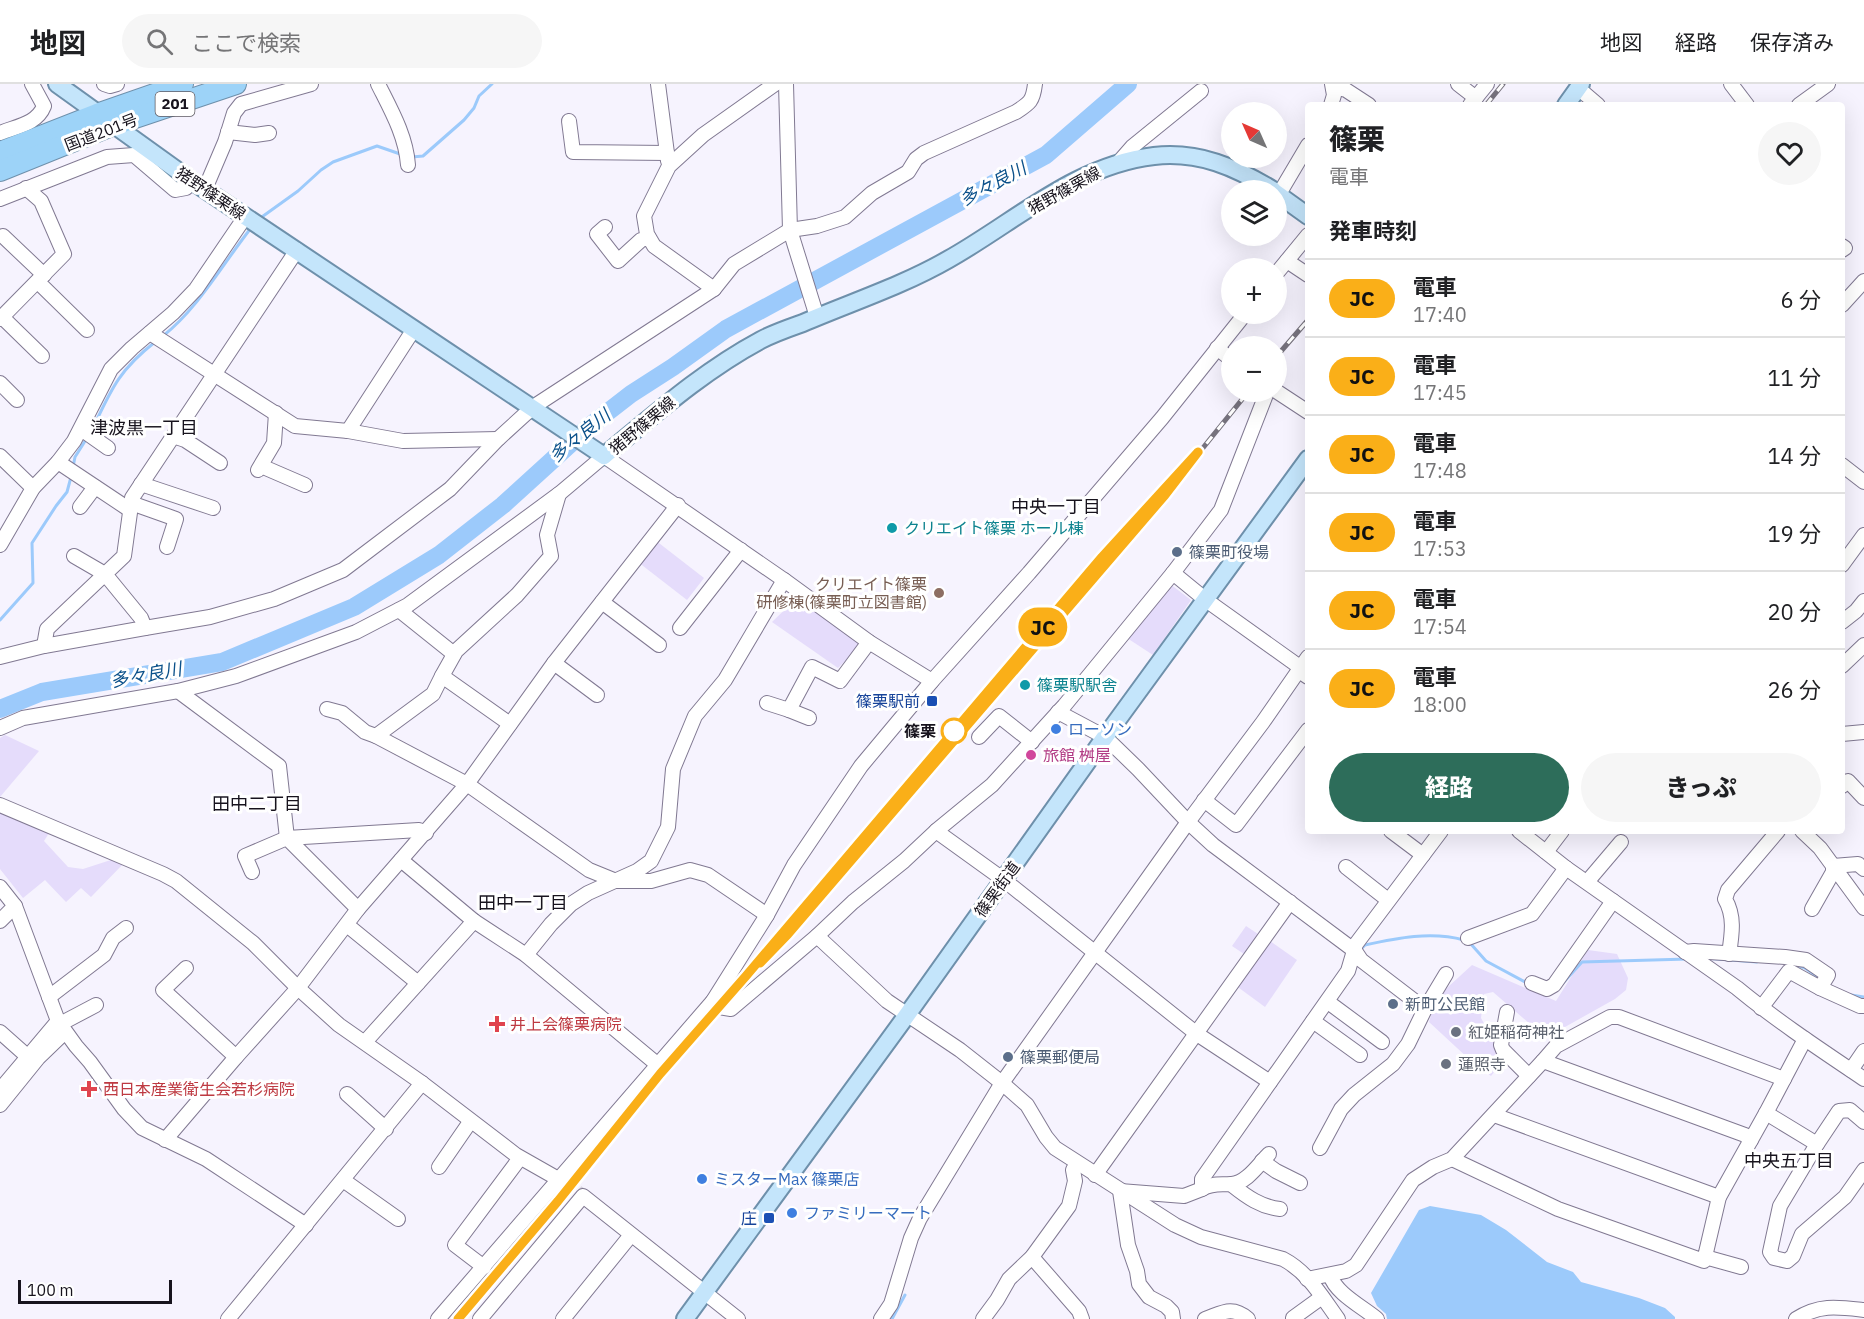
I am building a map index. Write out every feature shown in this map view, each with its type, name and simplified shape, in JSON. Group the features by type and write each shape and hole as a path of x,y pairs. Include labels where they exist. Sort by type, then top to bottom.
{"highway":[{"name":"国道201号","path":"0,152 97,114 183,84"},
{"name":"国道201号","path":"0,171 114,126 236,84"}],"main road":[{"name":"猪野篠栗線","path":"57,84 245,217 602,454 711,369 816,313 907,282 950,259 1089,173 1118,163 1153,156 1191,156 1226,165 1256,180"},
{"path":"1568,102 1580,86"},
{"name":"猪野篠栗線","path":"1287,200 1305,214"},
{"name":"篠栗街道","path":"685,1319 1305,463"}],"street":[{"path":"0,133 37,119 41,113 44,106 32,84"},
{"path":"104,84 110,86 117,84"},
{"path":"0,199 107,157 116,156 134,155 175,190 198,185 225,142 234,113 241,104 293,87 311,84"},
{"path":"378,84 395,119 407,153 408,165"},
{"path":"658,84 668,159 644,216 647,234 654,246 714,289"},
{"path":"569,121 573,152 668,159 775,84"},
{"path":"786,84 790,230 816,313"},
{"path":"0,657 44,646 210,617 274,599 343,570 450,489 498,439 535,409 714,289 734,264 790,230 817,226 845,217 872,193 908,172 916,159 924,153 1016,112 1033,99 1035,84"},
{"path":"1458,84 1473,101 1487,84"},
{"path":"1731,84 1745,102"},
{"path":"1803,102 1827,84"},
{"path":"1332,102 1341,86 1365,102"},
{"path":"1580,86 1595,102"},
{"path":"1118,163 1132,147 1201,91"},
{"path":"228,132 255,135 269,133"},
{"path":"1284,180 1305,149"},
{"path":"26,188 41,201 64,254 1,318 42,356"},
{"path":"0,545 33,488 74,441 111,369 196,289 245,217"},
{"path":"605,227 597,234 618,261 641,240 649,238"},
{"path":"3,236 87,330"},
{"path":"1305,239 1287,261 1305,273"},
{"path":"44,646 47,629 124,556 132,498 297,250"},
{"path":"1845,296 1864,281"},
{"path":"438,1319 713,1001 767,915 794,865 861,765 1162,418 1237,324"},
{"path":"348,431 414,329"},
{"path":"150,333 295,426 348,431 403,441 498,439"},
{"path":"1217,348 1221,351"},
{"path":"0,383 17,400"},
{"path":"1287,398 1305,410"},
{"path":"713,1001 719,1007 731,1009 992,785 1032,742 1173,573 1221,510 1263,402"},
{"path":"276,413 274,444 260,468 305,485"},
{"path":"81,429 108,448"},
{"path":"173,436 185,440 220,462"},
{"path":"0,728 23,718 178,691 236,676 356,633 399,610 559,494 602,454 870,642 932,681"},
{"path":"0,456 33,488"},
{"path":"58,462 95,487 130,506 176,519 167,547"},
{"path":"1845,467 1864,482"},
{"path":"141,484 213,508"},
{"path":"80,507 95,487"},
{"path":"376,736 433,694 454,654 517,595 551,556 548,535 559,494"},
{"path":"165,1140 298,988 358,909 467,784 554,663 678,506"},
{"path":"1845,562 1864,535"},
{"path":"680,628 741,550"},
{"path":"74,556 105,574 141,618 145,628"},
{"path":"881,1319 891,1304 910,1238 920,1218 1002,1083 1204,800 1304,674 1297,665 1206,600 1173,573"},
{"path":"526,955 571,904 588,893 637,871 651,861 668,827 673,769 695,716 725,680 784,580"},
{"path":"1845,620 1856,611 1864,600"},
{"path":"602,602 659,645"},
{"path":"399,610 454,654"},
{"path":"789,710 813,667 840,681 870,642"},
{"path":"1845,663 1864,645"},
{"path":"554,663 597,695"},
{"path":"442,676 510,724"},
{"path":"178,691 279,766 287,838 358,909"},
{"path":"768,703 809,718"},
{"path":"327,709 342,713 365,732 467,784 589,870 616,880 651,881 690,870 708,875 767,915"},
{"path":"1058,712 1105,737 1188,822 1213,844 1355,951 1361,960 1425,1009"},
{"path":"979,738 999,716 1032,742"},
{"path":"1845,734 1864,732"},
{"path":"1204,800 1236,825 1305,734"},
{"path":"1845,784 1848,781 1864,798"},
{"path":"0,805 176,881 253,943 339,1025 422,1083 520,1158 560,1180"},
{"path":"252,872 245,856 287,838 419,830 426,832"},
{"path":"936,831 1004,880 1197,1034 1270,1082"},
{"path":"1395,834 1423,855"},
{"path":"1202,1189 1202,1179 1348,971 1356,944 1439,834"},
{"path":"1523,834 1566,868 1864,1079"},
{"path":"1546,852 1560,834"},
{"path":"1729,954 1732,917 1725,898 1728,890 1775,834"},
{"path":"1805,834 1820,848 1864,908"},
{"path":"1587,882 1621,842"},
{"path":"401,860 474,921 526,955 658,1065"},
{"path":"1833,866 1862,864"},
{"path":"1812,909 1833,872 1833,866"},
{"path":"1346,867 1388,900"},
{"path":"1468,938 1532,914 1566,868"},
{"path":"0,887 15,906 61,1026 124,1109 142,1128 206,1159 306,1225"},
{"path":"1532,983 1547,989 1554,985 1613,901"},
{"path":"1095,1175 1290,903"},
{"path":"0,921 15,906"},
{"path":"365,1042 474,921"},
{"path":"347,925 418,983"},
{"path":"48,997 104,955 113,938 126,928"},
{"path":"817,936 887,1001 960,1050 1027,1105 1054,1148 1175,1225 1201,1237 1283,1259 1296,1266 1338,1319"},
{"path":"1685,952 1806,960 1834,978 1820,988"},
{"path":"186,968 163,990 236,1057"},
{"path":"1761,1008 1789,971 1820,988 1864,1006"},
{"path":"1320,1148 1341,1109 1354,1095 1393,1064 1403,1051 1446,974"},
{"path":"1328,1002 1382,1042"},
{"path":"0,1090 27,1056 61,1026 96,1005"},
{"path":"1507,1012 1501,1045 1503,1050 1529,1076"},
{"path":"1307,1279 1346,1271 1356,1265 1413,1180 1452,1158 1556,1046 1610,1017 1619,1017 1784,1079"},
{"path":"1313,1021 1360,1055"},
{"path":"0,1105 61,1026"},
{"path":"0,1032 27,1056"},
{"path":"1452,1158 1558,1209 1704,1261 1719,1197 1805,1039"},
{"path":"1851,1070 1864,1051"},
{"path":"1543,1061 1745,1135 1751,1140"},
{"path":"1851,1070 1864,1064"},
{"path":"228,1319 422,1083"},
{"path":"347,1094 386,1129"},
{"path":"1862,1177 1845,1197 1802,1234 1793,1256 1787,1261 1774,1258 1770,1252 1780,1206 1817,1144 1839,1111 1850,1110 1864,1122"},
{"path":"1766,1113 1817,1144"},
{"path":"1494,1115 1719,1197"},
{"path":"439,1167 470,1122"},
{"path":"1232,1185 1249,1175 1265,1157 1276,1171 1300,1183"},
{"path":"484,1267 455,1245 520,1158"},
{"path":"983,1319 1009,1279 1032,1257 1069,1206 1075,1181 1073,1170 1077,1163"},
{"path":"343,1180 398,1219"},
{"path":"1120,1191 1184,1196 1208,1185 1220,1183 1232,1185 1260,1204 1280,1209"},
{"path":"1120,1191 1129,1249 1137,1271 1138,1284 1149,1297 1166,1306 1172,1312 1173,1319"},
{"path":"480,1319 583,1196 738,1319"},
{"path":"563,1319 631,1235"},
{"path":"1032,1257 1074,1305 1082,1319"},
{"path":"1705,1257 1742,1267"},
{"path":"1330,1275 1332,1282 1363,1310 1377,1319"},
{"path":"1293,1318 1322,1297"},
{"path":"1796,1319 1809,1311 1832,1307 1864,1310"},
{"path":"1205,1319 1226,1311 1236,1311 1248,1319"}],"shaded area":[{"path":"655,540 704,578 687,600 638,562"},
{"path":"1170,584 1191,600 1153,655 1127,638"},
{"path":"799,596 864,642 838,668 772,622"},
{"path":"5,735 39,751 0,797 0,738"},
{"path":"0,810 49,833 44,841 68,867 83,869 117,858 124,863 91,897 81,888 66,902 45,880 23,898 0,869"},
{"path":"1246,926 1258,934 1244,954 1232,946"},
{"path":"1267,939 1297,960 1265,1007 1235,985"},
{"path":"1588,950 1617,954 1628,978 1626,990 1615,999 1556,1032 1538,1031 1493,992 1484,994 1481,1018 1504,1060 1491,1076 1429,1022 1436,998 1472,965 1556,1001"}],"water":[{"path":"1430,1206 1481,1215 1506,1230 1547,1262 1573,1272 1581,1282 1639,1298 1665,1308 1675,1319 1387,1319 1371,1293 1419,1210"}],"waterway":[{"path":"412,157 423,156 464,120 474,108 479,96 492,84"},
{"name":"多々良川","path":"0,709 42,692 222,662 354,607 439,555 503,505 591,425 631,394 726,329 1046,155 1128,84"},
{"path":"259,219 333,162 377,146 403,155"},
{"path":"163,336 199,299 251,228"},
{"path":"92,430 124,372 142,352 155,342"},
{"path":"73,467 75,457 87,438"},
{"path":"0,620 33,583 32,543 67,492 71,477"},
{"path":"1360,950 1365,945 1414,936 1452,937 1464,940"},
{"path":"1470,943 1486,961 1527,983"},
{"path":"1704,958 1757,962"},
{"path":"1563,983 1582,962 1688,959"},
{"path":"1796,965 1821,979"},
{"path":"1851,995 1864,997"},
{"path":"892,1319 905,1295"}],"tunnel":[{"path":"560,1180 583,1196"}],"railway":[{"path":"1488,102 1503,84"},
{"path":"1287,344 1305,323"},
{"path":"458,1319 558,1201 660,1074 788,934 1165,495 1240,402"}],"train":[{"name":"JC","path":"458,1319 558,1201 660,1074 1102,557 1198,452 1165,495 1054,625 788,934 760,963"}],"place":[{"name":"クリエイト篠栗 ホール棟","path":"892,528"},
{"name":"篠栗町役場","path":"1177,552"},
{"name":"クリエイト篠栗 研修棟(篠栗町立図書館)","path":"939,593"},
{"name":"篠栗駅駅舎","path":"1025,685"},
{"name":"篠栗駅前","path":"932,701"},
{"name":"ローソン","path":"1056,729"},
{"name":"篠栗","path":"954,731"},
{"name":"旅館 桝屋","path":"1031,755"},
{"name":"新町公民館","path":"1393,1004"},
{"name":"井上会篠栗病院","path":"497,1024"},
{"name":"紅姫稲荷神社","path":"1456,1032"},
{"name":"篠栗郵便局","path":"1008,1057"},
{"name":"蓮照寺","path":"1446,1064"},
{"name":"西日本産業衛生会若杉病院","path":"89,1089"},
{"name":"ミスターMax 篠栗店","path":"702,1179"},
{"name":"ファミリーマート","path":"792,1213"},
{"name":"庄","path":"769,1218"}],"district":[{"name":"津波黒一丁目","path":"144,428"},
{"name":"中央一丁目","path":"1056,507"},
{"name":"田中二丁目","path":"257,804"},
{"name":"田中一丁目","path":"523,903"},
{"name":"中央五丁目","path":"1789,1161"}]}
